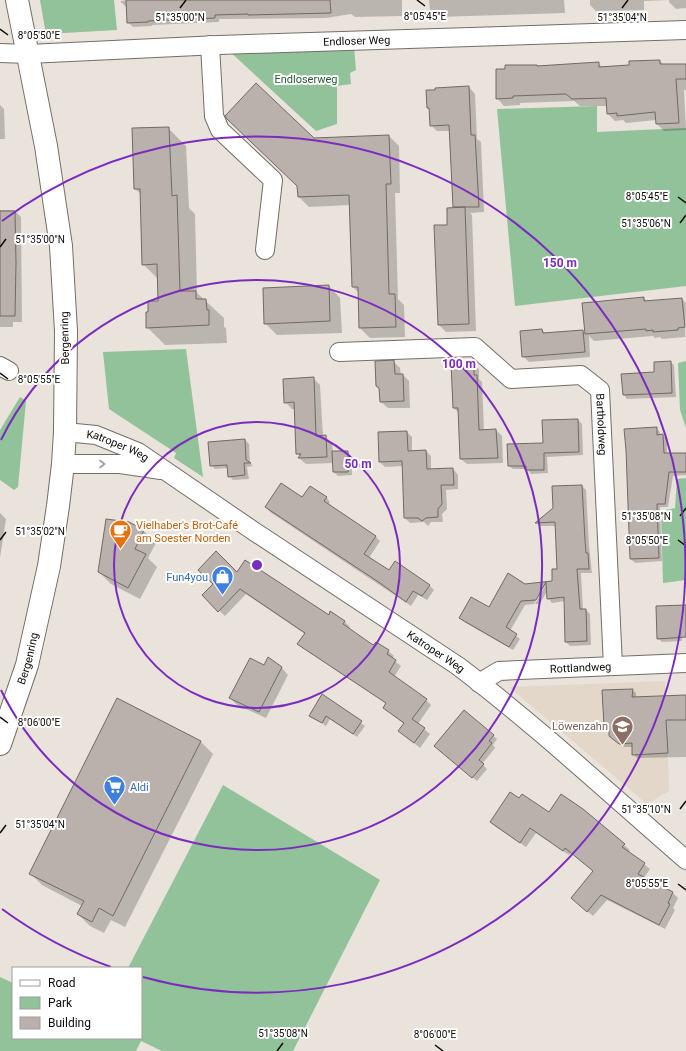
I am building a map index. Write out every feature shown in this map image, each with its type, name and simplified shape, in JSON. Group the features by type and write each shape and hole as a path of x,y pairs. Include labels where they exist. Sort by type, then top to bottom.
{"main road":[{"name":"Bergenring","path":"0,744 36,630 49,566 63,464 65,432 66,331 60,246 46,146 18,0"}],"street":[{"name":"Endloser Weg","path":"0,53 28,54 210,45 686,30"},
{"path":"210,45 214,116 220,130 273,180 265,250"},
{"name":"Bartholdweg","path":"339,352 475,347 511,379 581,375 600,390 612,666"},
{"name":"Katroper Weg","path":"65,432 96,435 138,452 451,662 479,682 686,860"},
{"name":"Katroper Weg","path":"63,464 120,464 165,471"},
{"name":"Rottlandweg","path":"479,682 499,671 686,663"}],"shaded area":[{"name":"Löwenzahn","path":"665,681 669,791 647,804 509,687"}],"green space":[{"path":"40,0 114,0 117,30 46,34"},
{"name":"Endloserweg","path":"354,47 356,70 350,73 351,84 337,86 337,124 316,131 227,49"},
{"path":"597,106 597,132 686,128 686,286 515,306 497,109"},
{"path":"186,349 203,477 174,458 176,453 109,409 103,352"},
{"path":"686,361 686,428 680,410 678,363"},
{"path":"20,397 26,401 18,487 14,490 0,480 0,430"},
{"path":"686,478 686,580 663,583 661,511 675,508 677,479"},
{"path":"223,785 380,880 293,1051 162,1051 141,1041 136,1051 0,1051 0,977 12,983 12,1039 142,1039 142,967 129,967"}],"building":[{"path":"126,0 330,0 331,13 215,15 215,18 127,23"},
{"path":"660,60 660,64 686,64 686,79 676,79 679,123 656,124 655,112 617,116 617,113 607,114 606,98 572,99 566,94 513,96 513,98 496,99 496,69 505,69 505,65 537,66 599,62 599,67 629,65 629,61"},
{"path":"256,83 314,138 389,135 391,184 386,184 389,294 395,294 396,327 359,328 358,287 352,287 349,195 298,197 297,186 225,116"},
{"path":"469,86 471,135 475,135 479,207 453,207 449,125 430,126 426,90"},
{"path":"169,127 172,196 177,195 180,291 196,291 196,299 206,299 207,310 209,310 209,325 146,328 148,301 158,301 157,264 142,265 140,189 134,189 132,128"},
{"path":"465,207 469,324 438,325 434,225 447,225 447,208"},
{"path":"0,211 15,211 15,316 0,316"},
{"path":"329,285 330,321 264,324 263,288"},
{"path":"644,297 644,301 682,298 685,327 678,328 678,330 653,332 653,330 646,331 646,329 585,334 582,303"},
{"path":"542,329 543,333 583,330 585,352 522,357 520,331"},
{"path":"394,360 395,374 403,374 404,401 380,402 379,388 376,386 375,361"},
{"path":"671,361 672,393 623,395 621,374 654,372 654,362"},
{"path":"474,362 474,375 477,375 479,430 496,429 498,458 460,459 458,408 453,408 451,363"},
{"path":"314,377 316,436 326,435 327,457 298,458 301,454 296,454 294,402 284,403 283,379"},
{"path":"578,419 579,452 544,453 544,470 526,470 526,466 508,466 507,444 543,443 542,420"},
{"path":"657,427 657,435 663,434 664,453 686,453 686,472 669,472 665,504 657,504 659,558 630,559 624,429"},
{"path":"407,431 408,451 426,450 427,469 453,468 454,485 441,485 442,504 438,509 438,517 426,518 422,521 418,518 404,518 402,461 379,462 378,432"},
{"path":"245,439 246,460 251,463 244,463 245,475 228,477 227,465 210,466 208,442"},
{"path":"332,451 348,451 348,472 333,472"},
{"path":"281,483 302,497 310,486 327,497 324,501 376,536 364,554 389,570 395,561 430,585 422,596 413,591 406,602 380,583 265,507"},
{"path":"582,485 586,553 588,553 589,569 577,569 580,609 586,609 587,641 565,642 564,597 547,599 546,582 536,600 521,601 506,627 517,634 509,647 459,618 471,597 489,607 508,573 525,584 552,581 552,569 557,569 555,522 535,523 553,508 552,486"},
{"name":"Vielhaber's Brot-Café am Soester Norden","path":"106,519 129,522 144,530 135,549 146,554 128,588 98,572"},
{"path":"216,551 237,572 245,560 329,615 330,611 345,621 343,624 373,645 376,642 389,650 387,654 396,660 389,672 427,699 412,719 425,728 414,743 398,731 404,723 383,708 386,703 297,644 305,633 240,589 218,612 202,595 213,584 198,570"},
{"path":"686,605 686,637 657,639 656,606"},
{"path":"268,657 282,667 259,712 229,698 250,658 264,665"},
{"path":"633,689 632,697 686,695 686,720 666,720 668,753 632,755 632,743 619,744 609,736 609,726 604,726 602,690"},
{"path":"322,694 362,721 353,734 326,716 322,723 309,716"},
{"name":"Aldi","path":"117,698 201,741 113,916 99,908 92,922 77,914 84,901 29,874"},
{"path":"464,710 494,735 489,741 492,743 479,760 484,764 472,778 434,746"},
{"path":"510,792 519,798 522,794 549,812 561,794 583,809 625,844 622,847 645,863 638,874 673,892 668,903 670,904 659,925 601,895 587,912 571,898 593,871 565,848 563,851 530,828 520,843 490,822"}],"place":[{"name":"Vielhaber's Brot-Café am Soester Norden","path":"121,550"},
{"name":"Fun4you","path":"223,596"},
{"name":"Löwenzahn","path":"623,746"},
{"name":"Aldi","path":"115,806"}]}
